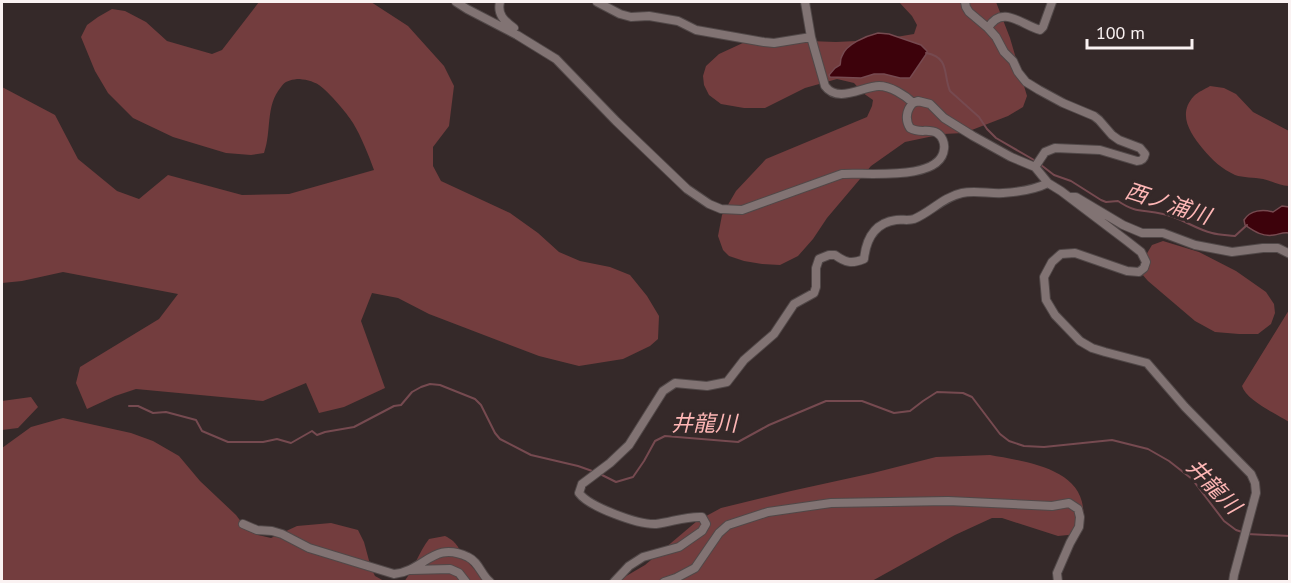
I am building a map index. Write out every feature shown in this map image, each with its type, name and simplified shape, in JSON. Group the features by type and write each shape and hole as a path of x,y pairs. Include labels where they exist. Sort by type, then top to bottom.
{"street":[{"path":"456,2 466,5 556,59 687,189 721,209 742,210 842,174 906,173 938,163 944,150 942,138 935,132 918,132 910,128 907,111 913,103 918,101 930,104 944,118 973,136 1035,167 1048,183 1141,252 1146,262 1144,268 1139,272 1128,271 1075,253 1061,254 1052,262 1044,277 1046,300 1055,315 1080,341 1098,350 1147,363 1185,407 1251,474 1256,493 1233,582"},
{"path":"500,2 499,8 503,19 513,27 517,35"},
{"path":"597,2 631,17 649,16 678,21 696,30 744,39 774,43 812,37"},
{"path":"805,2 812,37 828,90 833,93 850,94 880,86 904,94 913,103"},
{"path":"965,2 969,12 996,37 1004,52 1013,61 1017,72 1026,82 1063,103 1094,116 1112,135 1140,148 1145,154 1143,159 1137,162 1100,150 1056,148 1045,152 1035,167"},
{"path":"988,28 996,17 1004,16 1041,30 1052,2"},
{"path":"614,582 629,566 643,557 679,547 702,531 706,524 702,517 654,524 627,519 592,504 583,499 579,493 582,484 610,463 629,444 663,391 675,383 707,386 727,382 744,360 774,334 794,304 814,293 819,259 835,255 844,262 854,264 864,259 870,234 885,223 895,220 912,220 950,196 965,192 1004,193 1036,189 1048,183"},
{"path":"1068,197 1076,197 1123,225 1142,233 1163,233 1195,244 1232,252 1278,248 1290,254"},
{"path":"664,582 695,568 719,532 728,525 768,512 831,502 948,501 1052,506 1069,503 1078,509 1079,527 1057,573 1058,582"},
{"path":"243,524 257,530 282,534 309,548 394,574 403,574 437,554 446,551 453,552 474,561 490,582"},
{"path":"410,570 450,569 459,573 466,582"}],"shaded area":[{"path":"259,2 371,2 408,26 444,66 454,86 449,126 433,147 433,166 441,181 510,213 559,252 580,261 610,267 630,275 659,316 658,339 650,346 623,359 579,366 539,356 429,314 398,298 372,293 361,321 385,388 344,407 319,413 306,383 263,401 136,389 87,409 76,383 80,367 159,319 178,294 63,272 2,283 2,87 55,115 78,159 117,191 139,199 168,175 242,195 289,194 374,170 362,140 350,119 328,92 314,82 297,79 288,81 276,94 264,153 251,155 226,153 173,137 133,118 108,93 95,71 81,37 87,25 112,9 125,11 146,22 167,41 212,54 222,50"},
{"path":"899,2 996,2 1010,38 1027,96 1023,107 1008,116 964,133 943,134 905,142 871,166 798,256 780,265 744,261 729,256 723,250 718,236 722,215 736,191 766,159 867,117 873,100 854,83 837,79 805,88 765,108 744,108 721,104 709,95 704,85 703,76 706,66 719,54 745,42 781,40 836,42 878,40 914,34 917,25"},
{"path":"878,33 889,34 921,45 927,51 910,78 884,74 861,78 830,77 829,75 840,65 844,52 852,44"},
{"path":"1210,86 1224,88 1236,94 1253,112 1289,131 1289,186 1235,175 1218,164 1203,149 1190,130 1186,110 1194,96"},
{"path":"1282,206 1289,207 1289,233 1266,235 1245,225 1244,220 1253,212 1273,212"},
{"path":"1163,241 1199,252 1236,271 1266,292 1274,304 1275,313 1271,324 1258,334 1239,334 1215,332 1195,321 1141,273 1140,265 1152,245"},
{"path":"1289,310 1289,422 1255,401 1242,386"},
{"path":"31,397 38,407 18,428 2,430 2,401"},
{"path":"63,418 131,433 153,441 179,456 200,481 236,515 248,531 258,535 271,538 297,526 331,523 358,530 375,576 384,581 2,581 2,448 31,427"},
{"path":"990,455 1047,468 1071,483 1079,494 1083,507 1084,521 1078,534 1058,536 1002,518 992,518 955,535 872,581 616,582 645,565 697,521 721,508 936,457"},
{"path":"445,536 454,542 474,568 494,582 404,582 429,539"}],"waterway":[{"name":"西ノ浦川","path":"926,53 939,58 950,91 979,117 996,138 1034,160"},
{"name":"西ノ浦川","path":"1041,165 1054,175 1071,181 1106,202 1118,201 1135,210 1169,216 1212,233 1235,236 1247,225"},
{"name":"井龍川","path":"129,406 138,406 153,413 166,412 196,420 202,431 228,442 263,442 277,439 291,443 312,431 317,435 354,427 394,406 401,405 412,392 421,387 430,384 440,385 475,399 481,405 500,439 531,455 595,472"},
{"name":"井龍川","path":"600,474 616,482 633,477 655,441 665,436 738,442 769,425 826,401 862,401 894,413 910,411 937,392 963,393 972,397 1000,434 1009,441 1024,446 1044,447 1112,440 1148,449 1169,461 1192,479 1224,521 1242,532"},
{"name":"井龍川","path":"1247,534 1290,536"}]}
